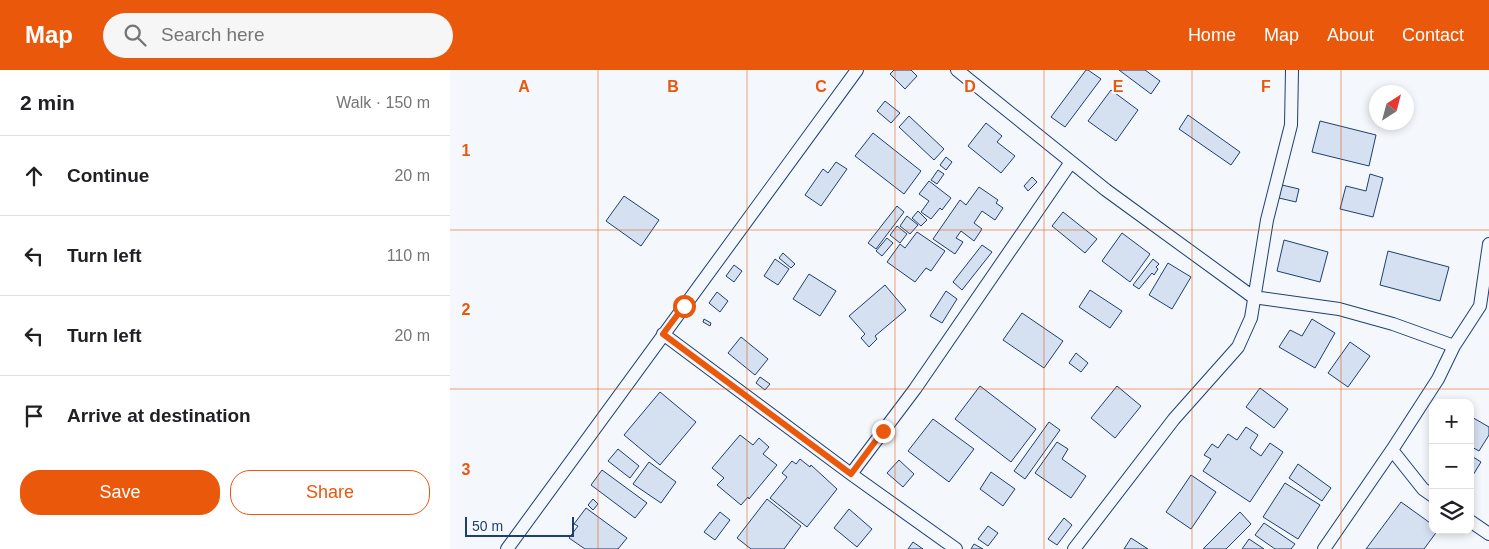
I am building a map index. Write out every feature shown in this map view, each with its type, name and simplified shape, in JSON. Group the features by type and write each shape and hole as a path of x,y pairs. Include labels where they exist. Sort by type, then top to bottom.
{"street":[{"path":"507,549 857,70"},
{"path":"957,70 1106,190 1253,298 1339,309 1393,324 1454,346"},
{"path":"1074,549 1122,489 1174,418 1238,347 1251,318 1267,220 1291,125 1292,70"},
{"path":"851,474 914,389 1071,162"},
{"path":"1324,549 1438,379 1454,346 1484,309 1489,244"},
{"path":"663,334 851,474 956,549"},
{"path":"1392,450 1423,490 1429,494"},
{"path":"1474,524 1489,534"}],"building":[{"path":"894,70 911,70 917,76 905,89 890,74"},
{"path":"1086,70 1101,79 1065,127 1051,117"},
{"path":"1119,70 1145,70 1160,81 1151,94"},
{"path":"1111,90 1138,110 1116,141 1088,121"},
{"path":"885,101 900,113 891,123 877,111"},
{"path":"1188,115 1240,152 1231,165 1179,129"},
{"path":"909,116 944,149 934,160 899,127"},
{"path":"1320,121 1376,135 1369,166 1312,152"},
{"path":"986,123 1002,136 997,142 1015,156 1001,173 968,146"},
{"path":"873,133 921,171 904,194 855,156"},
{"path":"946,157 952,162 946,170 940,165"},
{"path":"836,162 847,169 821,206 805,195 823,169 828,173"},
{"path":"938,170 944,174 937,184 931,180"},
{"path":"1370,174 1383,178 1373,217 1340,209 1346,186 1366,191"},
{"path":"1032,177 1037,182 1028,191 1024,186"},
{"path":"929,181 951,198 942,210 940,208 931,219 921,212 929,201 919,194"},
{"path":"1282,185 1299,189 1296,202 1279,198"},
{"path":"979,187 998,200 996,203 1003,208 995,220 982,211 974,223 982,229 974,241 961,231 956,238 963,242 955,254 933,239 960,200 966,205"},
{"path":"624,196 659,220 641,246 606,221"},
{"path":"897,206 904,212 876,249 868,243"},
{"path":"918,211 927,220 921,226 912,218"},
{"path":"1063,212 1097,239 1085,253 1052,226"},
{"path":"907,216 918,225 910,234 900,226"},
{"path":"897,226 907,234 900,243 890,235"},
{"path":"917,232 945,251 931,271 926,268 915,282 887,262 900,244 905,248"},
{"path":"1122,233 1150,254 1130,282 1102,261"},
{"path":"887,238 893,243 882,256 876,251"},
{"path":"1284,240 1328,252 1320,282 1277,271"},
{"path":"982,245 992,252 962,290 953,282"},
{"path":"1388,251 1449,267 1440,301 1380,285"},
{"path":"783,253 795,264 791,268 779,258"},
{"path":"775,259 789,269 778,285 764,276"},
{"path":"1153,259 1159,264 1156,267 1158,269 1154,275 1152,273 1139,289 1133,285"},
{"path":"1168,263 1191,277 1172,309 1149,295"},
{"path":"734,265 742,271 734,282 726,276"},
{"path":"809,274 836,291 820,316 793,299"},
{"path":"885,285 906,310 875,336 877,339 869,347 861,338 865,334 849,316"},
{"path":"1090,290 1122,311 1110,328 1079,307"},
{"path":"946,291 957,299 942,323 930,316"},
{"path":"717,292 728,301 720,312 709,303"},
{"path":"1022,313 1063,341 1044,368 1003,340"},
{"path":"704,319 711,323 710,326 703,322"},
{"path":"1312,319 1335,333 1315,368 1279,347 1290,330 1302,336"},
{"path":"741,337 768,359 755,375 728,353"},
{"path":"1350,342 1370,356 1348,387 1328,373"},
{"path":"1076,353 1088,363 1081,372 1069,363"},
{"path":"760,377 770,384 765,390 756,383"},
{"path":"980,386 1036,429 1011,462 955,419"},
{"path":"1117,386 1141,406 1115,438 1091,418"},
{"path":"1260,388 1288,409 1274,428 1246,407"},
{"path":"660,392 696,422 660,465 624,435"},
{"path":"1474,418 1489,427 1489,435 1479,451 1474,448"},
{"path":"933,419 974,449 949,482 908,451"},
{"path":"1049,422 1060,430 1025,479 1014,471"},
{"path":"1246,427 1258,435 1250,448 1261,456 1270,443 1283,452 1250,502 1203,471 1211,459 1204,455 1212,444 1218,448 1228,434 1237,440"},
{"path":"740,435 753,445 759,438 769,447 763,454 777,465 749,499 748,497 741,505 717,485 724,478 712,468"},
{"path":"1057,442 1068,449 1062,459 1086,476 1071,498 1035,473"},
{"path":"618,449 639,466 630,478 608,461"},
{"path":"1474,458 1481,462 1474,473"},
{"path":"800,459 810,467 811,465 837,489 807,527 770,498 787,477 782,473 792,461 796,464"},
{"path":"899,460 914,474 903,487 887,473"},
{"path":"649,462 676,482 661,503 633,484"},
{"path":"1298,464 1331,488 1322,501 1289,478"},
{"path":"602,470 647,503 635,518 591,485"},
{"path":"991,472 1015,489 1003,506 980,489"},
{"path":"1191,475 1216,492 1191,529 1166,512"},
{"path":"1285,483 1320,505 1298,539 1263,517"},
{"path":"593,499 598,504 593,510 588,505"},
{"path":"767,499 801,526 784,549 751,549 737,538"},
{"path":"1401,502 1429,522 1429,534 1435,534 1424,549 1366,549"},
{"path":"586,508 627,538 618,549 585,549 569,538 578,526 574,524"},
{"path":"849,509 872,529 857,547 834,528"},
{"path":"720,512 730,520 715,540 704,532"},
{"path":"1240,512 1251,524 1226,549 1203,549"},
{"path":"1064,518 1072,525 1057,545 1048,539"},
{"path":"1264,523 1295,544 1291,549 1275,549 1255,535"},
{"path":"988,526 998,533 988,546 978,539"},
{"path":"1131,538 1148,549 1124,549"},
{"path":"1249,539 1264,549 1242,549"},
{"path":"913,542 923,549 908,549"},
{"path":"974,544 983,549 971,549"}],"route":[{"path":"684,306 663,334 851,474 883,431"}]}
